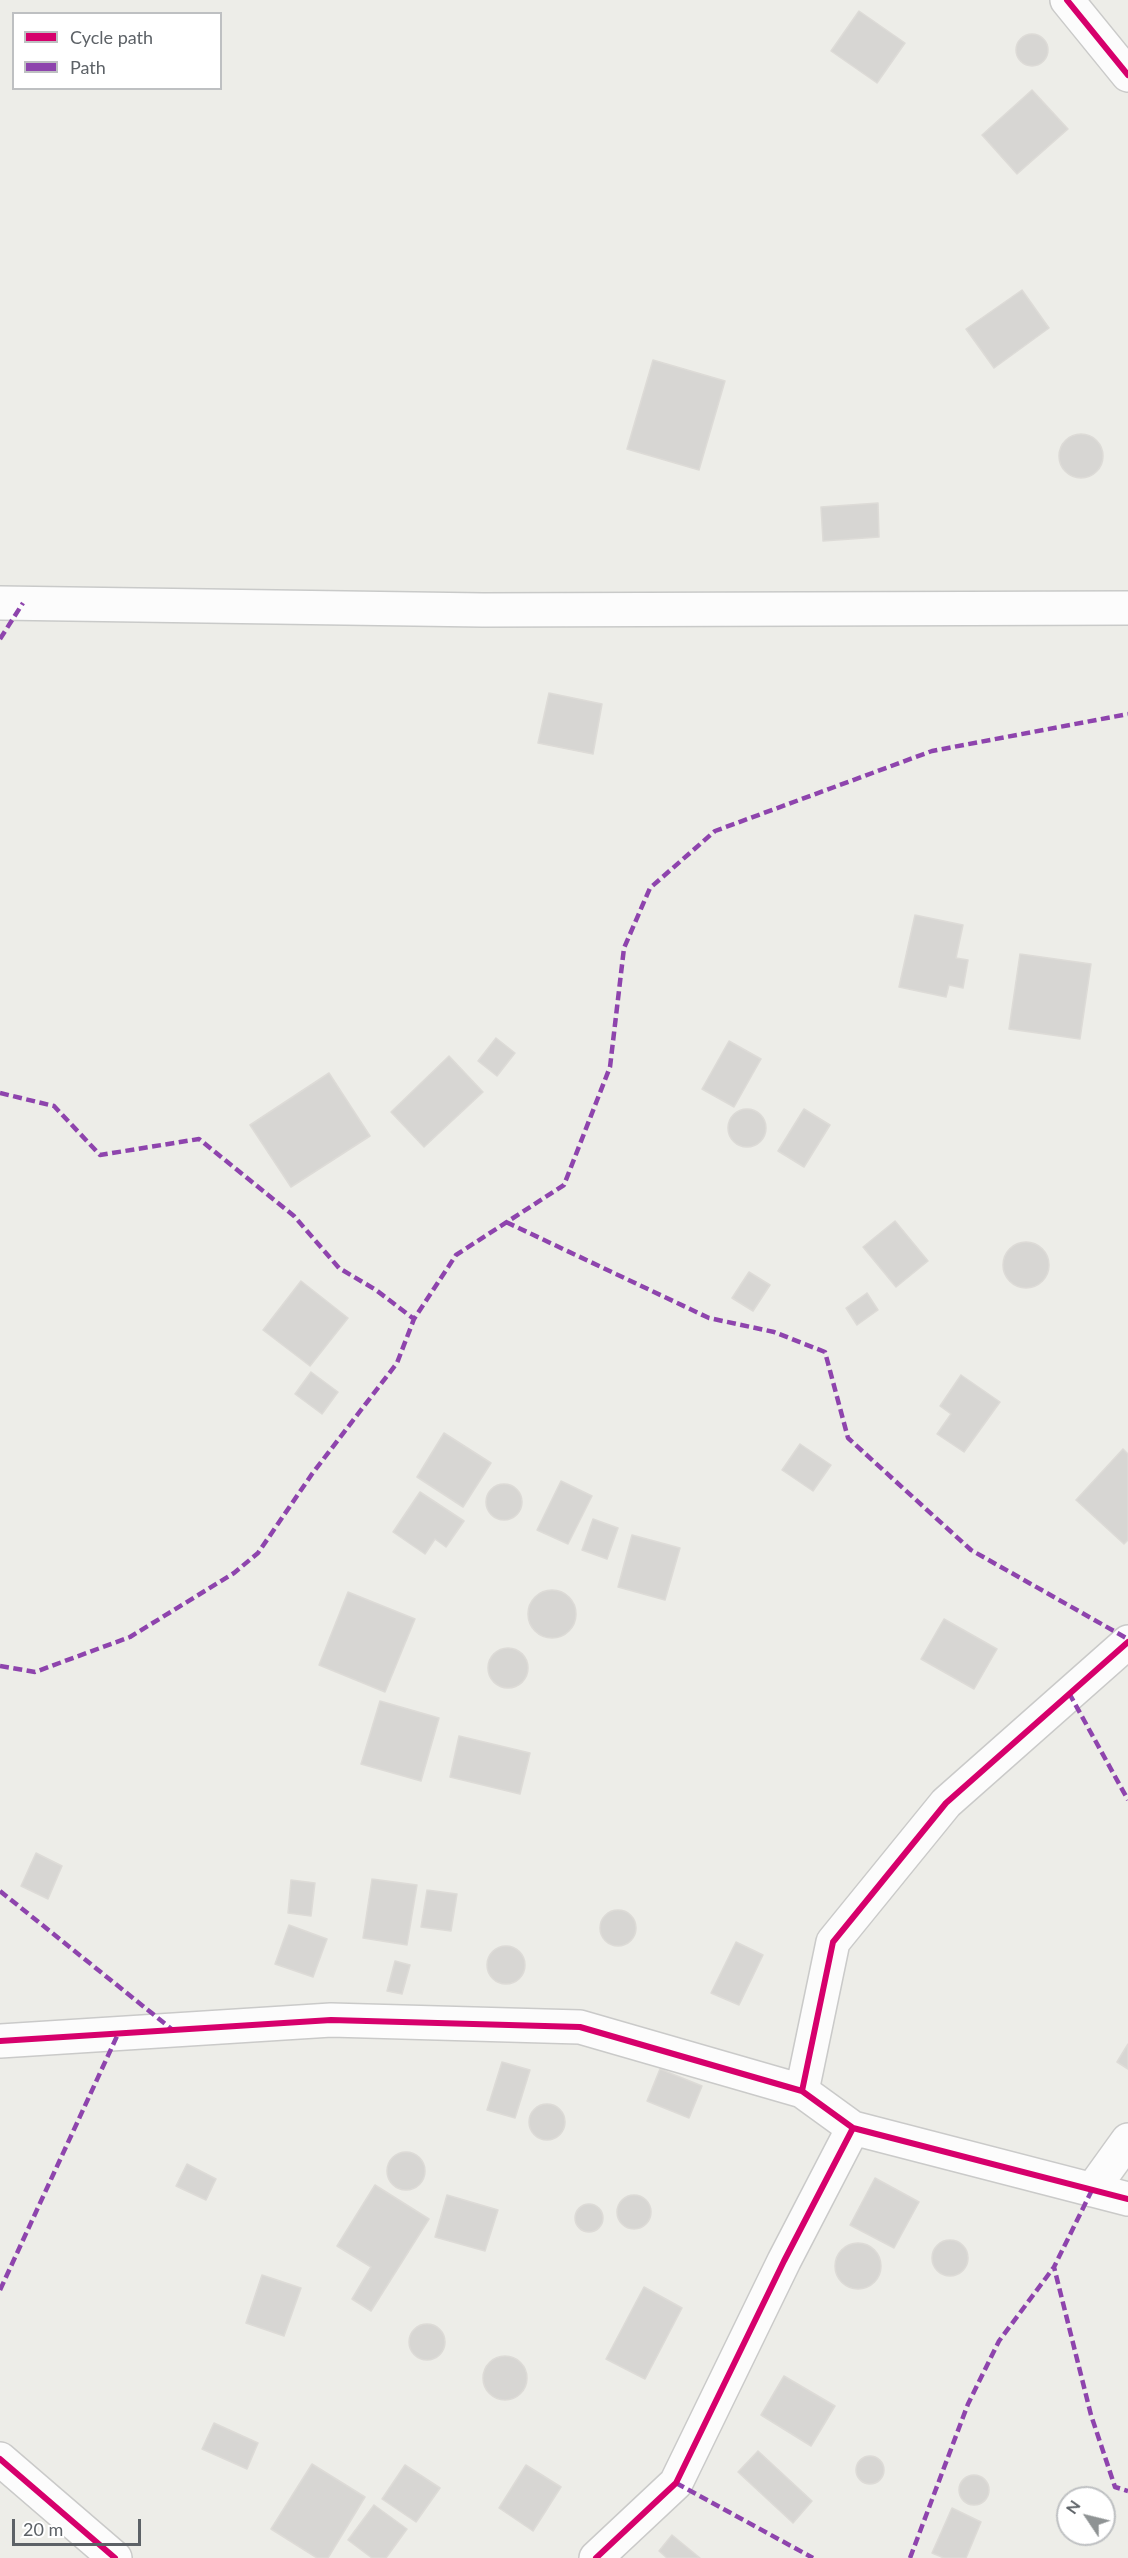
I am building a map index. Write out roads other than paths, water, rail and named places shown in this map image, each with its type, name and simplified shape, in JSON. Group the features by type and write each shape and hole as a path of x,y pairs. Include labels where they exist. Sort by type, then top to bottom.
{"street":[{"path":"1067,0 1128,75"},
{"path":"0,603 483,610 1128,608"},
{"path":"802,2091 833,1942 946,1803 1128,1642"},
{"path":"0,2041 331,2020 580,2027 802,2091 853,2128 1128,2199"},
{"path":"596,2558 676,2483 784,2261 853,2128"},
{"path":"1092,2190 1128,2140"},
{"path":"0,2459 115,2558"}]}
